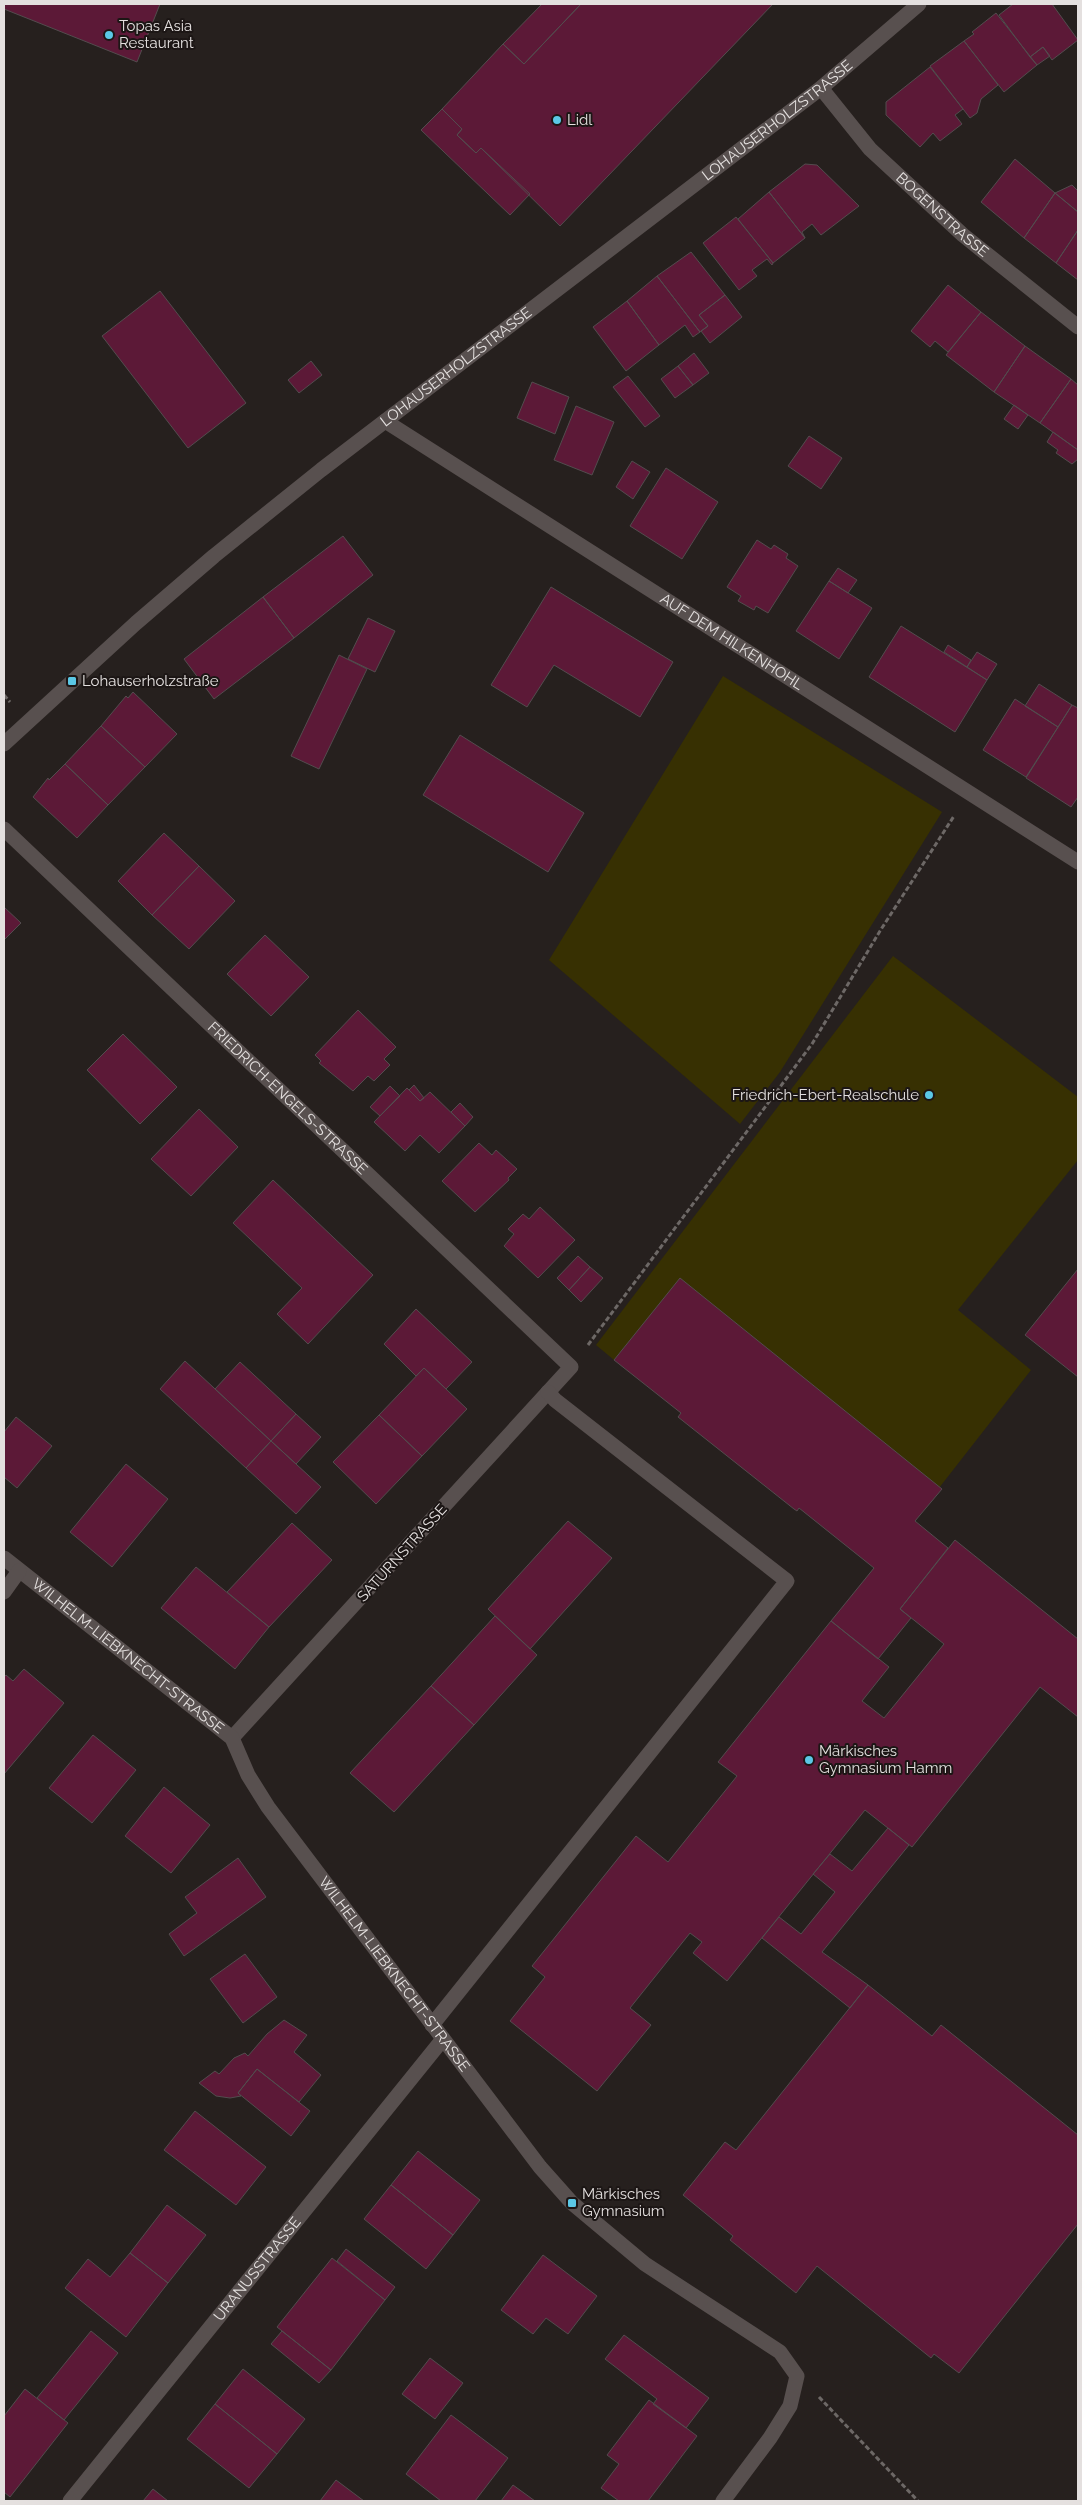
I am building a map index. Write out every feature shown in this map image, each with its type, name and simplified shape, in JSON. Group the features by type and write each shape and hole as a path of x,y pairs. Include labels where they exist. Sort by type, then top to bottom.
{"street":[{"name":"LOHAUSERHOLZSTRASSE","path":"4,744 96,658 181,584 385,421 821,88 919,4"},
{"name":"BOGENSTRASSE","path":"821,88 870,149 963,235 1078,327"},
{"name":"AUF DEM HILKENHOHL","path":"385,421 1078,862"},
{"name":"FRIEDRICH-ENGELS-STRASSE","path":"4,829 571,1367"},
{"name":"SATURNSTRASSE","path":"232,1738 571,1367"},
{"path":"432,2025 788,1581 555,1400 548,1392"},
{"name":"WILHELM-LIEBKNECHT-STRASSE","path":"4,1558 232,1738 248,1776 268,1807 540,2167 572,2203 645,2264 780,2352 797,2376"},
{"path":"4,1592 19,1571"},
{"name":"URANUSSTRASSE","path":"70,2501 443,2039"},
{"path":"723,2501 770,2438 790,2406 797,2376"}],"path":[{"path":"571,1367 812,1044 968,793"},
{"path":"797,2376 835,2412 918,2501"}],"shaded area":[{"path":"723,676 942,812 780,1072 740,1124 549,960"},
{"name":"Friedrich-Ebert-Realschule","path":"893,956 1078,1097 1078,1160 958,1310 1031,1370 939,1488 680,1279 614,1360 596,1345"}],"building":[{"name":"Topas Asia Restaurant","path":"4,4 160,4 137,62 4,9"},
{"path":"542,4 581,4 524,64 503,44"},
{"name":"Lidl","path":"581,4 773,4 560,226 481,148 476,153 457,135 462,129 442,109 503,44 524,64"},
{"path":"1013,4 1052,4 1078,40 1052,60 1043,47 1030,57 999,15"},
{"path":"996,13 1037,65 1004,92 964,41 974,34 972,32"},
{"path":"964,41 998,85 981,99 977,113 970,118 930,66"},
{"path":"1043,47 1050,56 1037,65 1030,57"},
{"path":"930,67 963,109 955,115 962,124 940,141 933,133 920,147 886,115 886,102"},
{"path":"442,109 462,129 457,135 476,153 481,148 530,194 510,215 421,130"},
{"path":"1015,159 1055,193 1024,238 981,202"},
{"path":"805,164 817,165 859,206 821,235 812,224 802,232 805,238 769,192"},
{"path":"1072,185 1078,191 1078,212 1055,193"},
{"path":"769,192 805,238 773,263 738,219"},
{"path":"1055,193 1078,212 1078,230 1056,263 1024,238"},
{"path":"736,217 773,263 772,265 767,259 752,270 757,276 739,290 703,243"},
{"path":"1078,230 1078,280 1056,263"},
{"path":"691,252 725,295 699,315 708,326 700,332 657,276"},
{"path":"657,276 700,332 693,337 685,325 659,345 627,301"},
{"path":"948,285 981,312 948,352 935,341 930,347 911,331"},
{"path":"160,291 246,403 188,448 102,336"},
{"path":"725,295 742,317 710,343 701,331 708,326 699,315"},
{"path":"627,301 659,345 626,371 593,327"},
{"path":"981,312 1025,346 994,392 946,355"},
{"path":"1025,346 1071,379 1040,423 994,392"},
{"path":"694,353 709,373 693,385 678,366"},
{"path":"311,361 322,375 299,393 288,380"},
{"path":"678,366 693,385 675,398 661,379"},
{"path":"628,376 660,416 645,427 613,387"},
{"path":"1071,379 1078,385 1078,450 1040,423"},
{"path":"532,382 569,397 555,434 517,418"},
{"path":"1014,405 1028,415 1018,429 1004,419"},
{"path":"576,406 614,422 592,475 554,460"},
{"path":"1053,432 1078,450 1078,459 1072,464 1056,453 1058,450 1047,442"},
{"path":"809,436 842,458 821,489 788,466"},
{"path":"632,461 650,472 633,499 616,487"},
{"path":"666,468 718,502 682,559 630,526"},
{"path":"343,536 373,575 294,638 263,597"},
{"path":"757,540 771,549 774,545 788,554 786,558 798,566 768,613 756,606 754,610 738,601 741,596 727,587"},
{"path":"838,568 857,580 848,593 829,581"},
{"path":"829,581 872,608 839,659 796,631"},
{"path":"551,587 673,662 640,717 554,665 527,707 491,685"},
{"path":"263,597 294,638 214,699 184,659"},
{"path":"368,618 395,631 375,672 348,659"},
{"path":"901,626 987,680 955,732 869,677"},
{"path":"948,645 971,660 967,667 944,652"},
{"path":"977,652 997,664 987,680 967,667"},
{"path":"339,655 367,669 319,769 291,756"},
{"path":"1039,684 1072,705 1058,727 1025,706"},
{"path":"133,692 177,734 145,767 101,726 126,696 128,698"},
{"path":"1015,699 1058,727 1026,777 983,750"},
{"path":"1072,705 1078,708 1078,797 1071,807 1026,778"},
{"path":"101,726 145,767 108,805 65,764"},
{"path":"460,735 584,813 548,872 423,795"},
{"path":"65,764 108,805 77,838 33,797 48,778 49,780"},
{"path":"164,833 199,866 152,915 118,881"},
{"path":"199,866 235,901 189,949 152,915"},
{"path":"4,907 21,923 4,940"},
{"path":"265,935 309,977 271,1016 227,974"},
{"path":"358,1010 396,1047 384,1059 390,1065 374,1081 368,1076 353,1091 319,1063 321,1061 315,1055"},
{"path":"123,1034 177,1087 140,1124 87,1070"},
{"path":"414,1085 424,1098 420,1101 409,1090"},
{"path":"390,1086 400,1096 380,1116 370,1107"},
{"path":"407,1088 420,1101 430,1092 465,1126 439,1153 420,1135 405,1151 374,1122"},
{"path":"460,1103 473,1117 465,1126 451,1112"},
{"path":"199,1109 238,1147 191,1196 151,1159"},
{"path":"479,1143 492,1155 496,1150 517,1169 508,1178 509,1180 475,1212 442,1181"},
{"path":"273,1180 373,1275 308,1344 277,1314 302,1288 233,1223"},
{"path":"540,1207 575,1240 538,1278 504,1246 514,1234 508,1229 523,1214 529,1219"},
{"path":"578,1256 590,1267 569,1290 557,1278"},
{"path":"590,1267 603,1278 581,1302 569,1290"},
{"path":"1078,1269 1078,1377 1025,1335"},
{"path":"680,1278 942,1489 915,1521 948,1548 900,1609 911,1618 878,1659 831,1621 874,1568 799,1508 797,1511 794,1509 678,1417 681,1413 614,1360"},
{"path":"416,1309 472,1362 446,1389 424,1368 416,1376 384,1344"},
{"path":"185,1361 271,1441 246,1468 160,1389"},
{"path":"240,1362 296,1414 271,1441 215,1389"},
{"path":"424,1368 467,1409 422,1456 379,1415"},
{"path":"296,1414 321,1437 296,1464 271,1441"},
{"path":"379,1415 422,1456 376,1504 333,1462"},
{"path":"16,1417 52,1446 17,1488 4,1477 4,1432"},
{"path":"271,1441 321,1487 296,1514 246,1468"},
{"path":"126,1464 168,1499 112,1567 70,1532"},
{"path":"568,1521 612,1558 530,1649 488,1609"},
{"path":"292,1523 332,1560 269,1627 227,1592"},
{"path":"955,1540 1078,1639 1078,1717 1040,1687 912,1847 865,1810 727,1981 693,1953 702,1942 690,1933 630,2008 651,2025 597,2091 510,2021 545,1977 532,1966 636,1836 668,1862 737,1776 718,1762 831,1621 889,1667 862,1701 884,1718 944,1644 900,1609"},
{"path":"196,1567 269,1627 235,1669 161,1608"},
{"path":"495,1616 537,1655 474,1725 431,1686"},
{"path":"24,1669 64,1703 4,1774 4,1677 6,1675 13,1681"},
{"path":"431,1686 474,1725 394,1812 350,1773"},
{"path":"93,1735 136,1770 92,1823 49,1788"},
{"path":"164,1787 210,1825 171,1873 125,1836"},
{"path":"888,1828 909,1845 822,1952 868,1985 850,2008 762,1938 779,1917 801,1934 835,1892 813,1874 830,1854 852,1871"},
{"path":"238,1858 266,1897 184,1956 169,1934 197,1913 185,1897"},
{"path":"245,1954 277,1997 243,2023 210,1979"},
{"path":"868,1985 932,2036 941,2025 1078,2135 1078,2224 959,2373 934,2354 931,2358 817,2266 796,2293 730,2240 733,2236 683,2195 725,2142 736,2150"},
{"path":"284,2020 307,2035 294,2052 321,2075 299,2102 257,2069 238,2093 241,2096 230,2098 216,2096 199,2083 215,2071 219,2074 234,2058 245,2053 248,2056 267,2034"},
{"path":"257,2069 310,2111 291,2136 238,2093"},
{"path":"195,2111 266,2167 236,2205 164,2150"},
{"path":"418,2151 480,2200 453,2235 391,2185"},
{"path":"391,2185 453,2235 426,2269 364,2219"},
{"path":"167,2205 206,2235 168,2283 130,2253"},
{"path":"346,2249 395,2287 385,2300 337,2261"},
{"path":"130,2253 168,2283 126,2337 65,2288 88,2259 110,2277"},
{"path":"543,2255 597,2296 568,2334 546,2318 533,2334 501,2310"},
{"path":"332,2258 385,2300 331,2370 277,2327"},
{"path":"91,2331 118,2353 64,2420 37,2398"},
{"path":"282,2331 331,2370 319,2383 271,2344"},
{"path":"624,2335 709,2398 686,2428 653,2404 657,2399 605,2359"},
{"path":"430,2358 463,2383 435,2419 402,2394"},
{"path":"243,2369 305,2419 277,2454 215,2404"},
{"path":"25,2389 68,2423 10,2497 4,2492 4,2416"},
{"path":"649,2400 697,2436 648,2501 619,2501 601,2488 619,2464 607,2455"},
{"path":"215,2404 277,2454 249,2488 187,2439"},
{"path":"451,2415 508,2458 475,2501 441,2501 406,2474"},
{"path":"336,2480 364,2501 320,2501"},
{"path":"513,2485 535,2501 501,2501"},
{"path":"153,2489 168,2501 143,2501"}],"place":[{"name":"Topas Asia Restaurant","path":"109,35"},
{"name":"Lidl","path":"557,120"},
{"name":"Lohauserholzstraße","path":"72,681"},
{"name":"Friedrich-Ebert-Realschule","path":"929,1095"},
{"name":"Märkisches Gymnasium Hamm","path":"809,1760"},
{"name":"Märkisches Gymnasium","path":"572,2203"}]}
